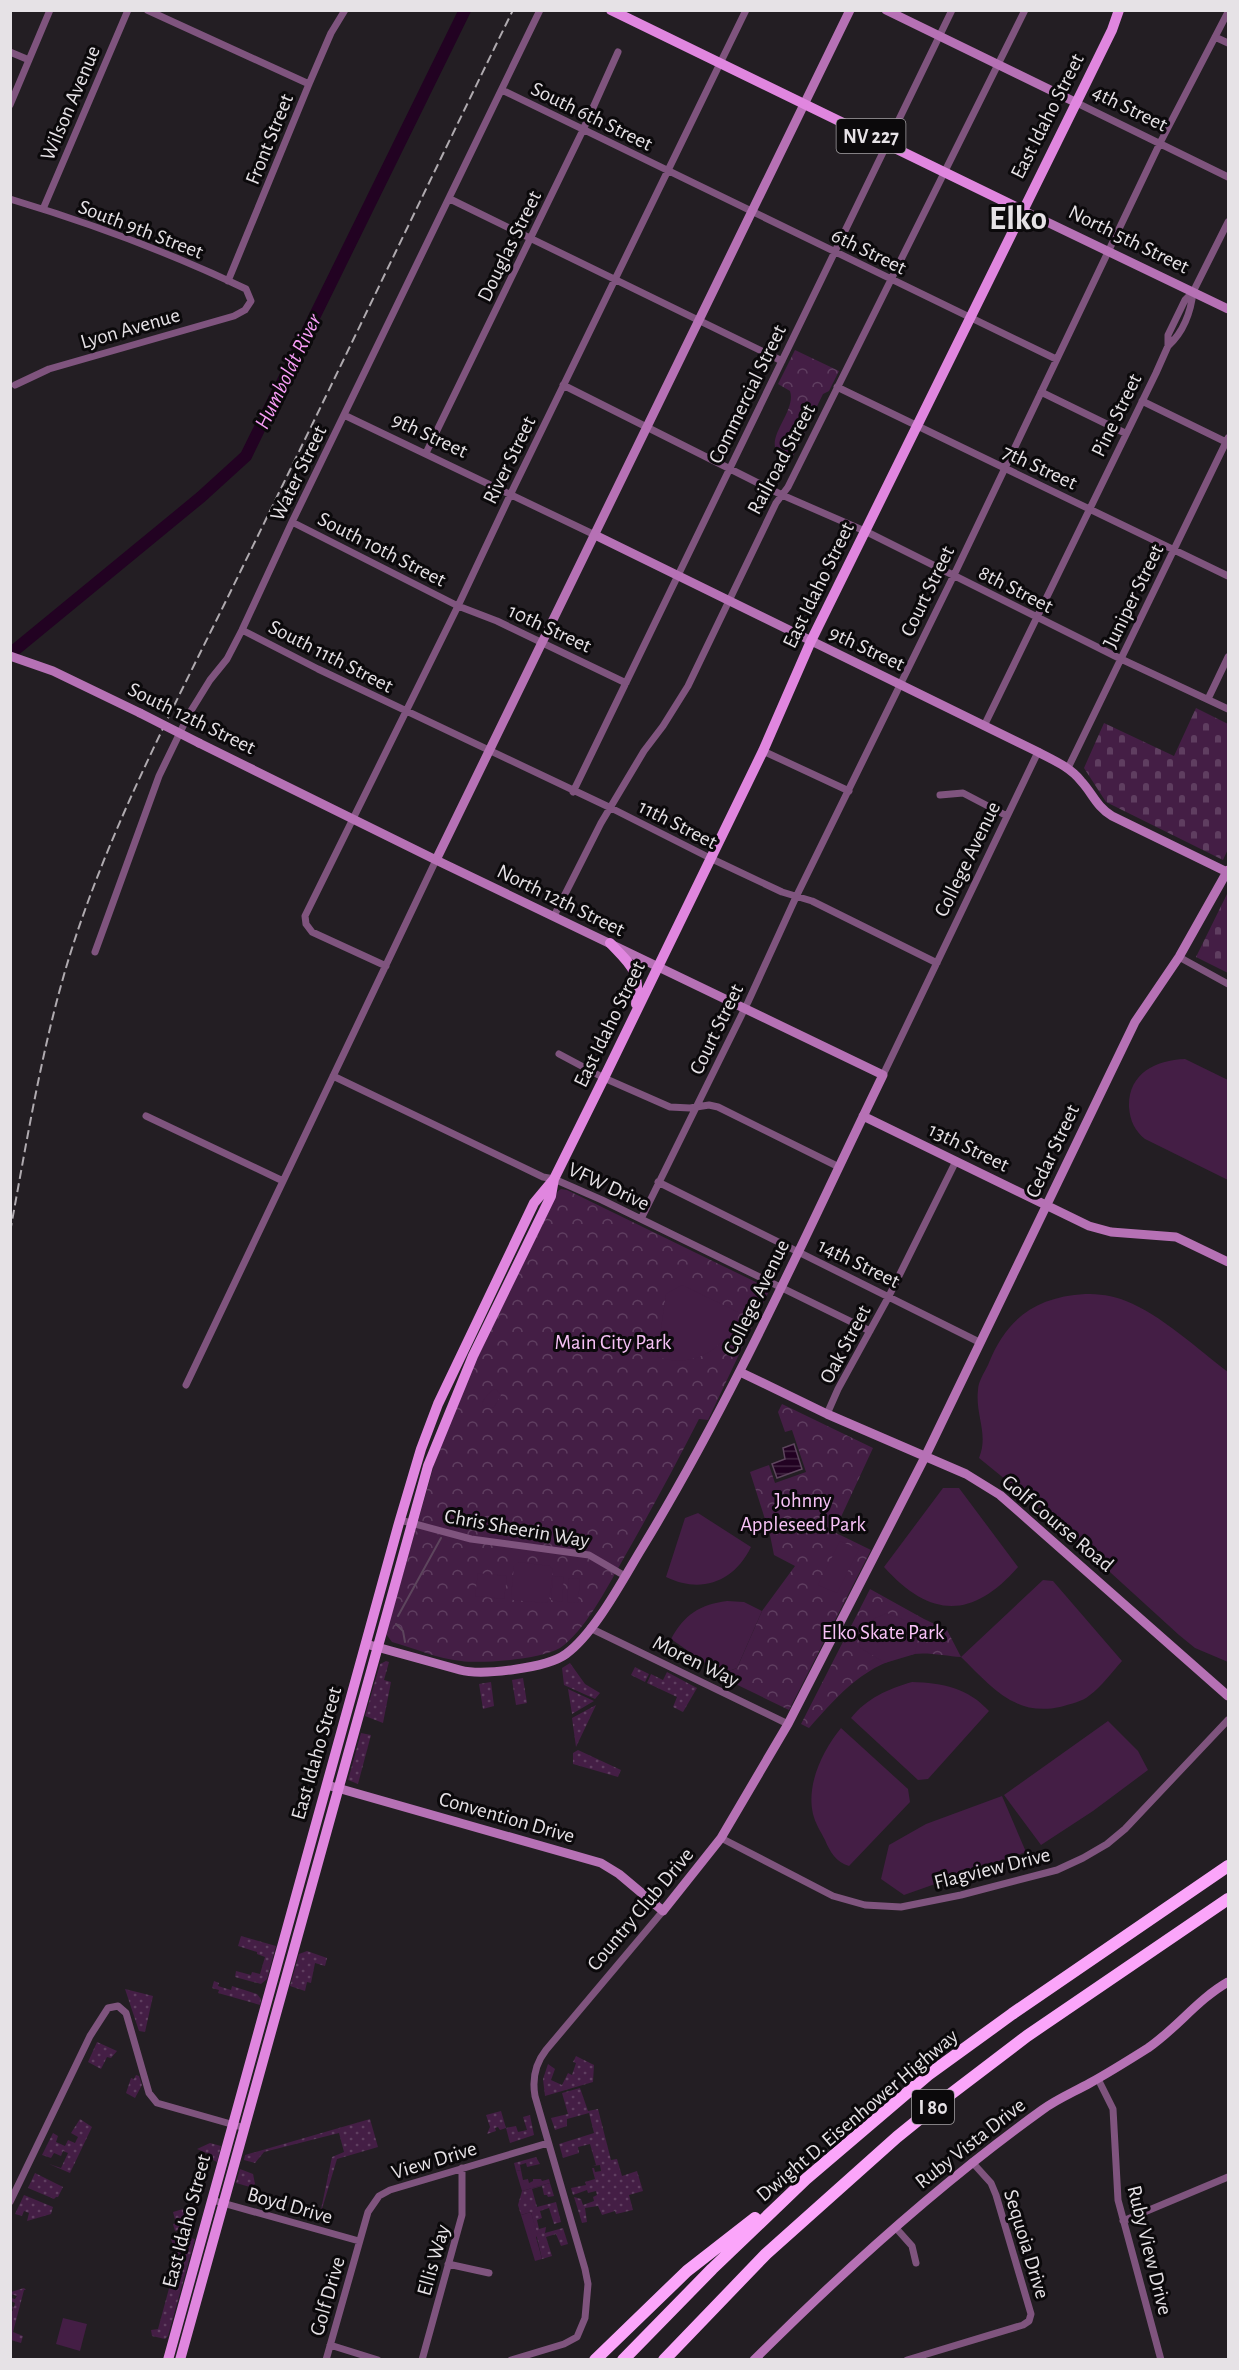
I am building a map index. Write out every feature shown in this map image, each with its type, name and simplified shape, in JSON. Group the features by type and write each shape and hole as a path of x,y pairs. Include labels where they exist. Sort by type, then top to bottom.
{"highway":[{"name":"Dwight D. Eisenhower Highway","path":"623,2360 712,2269 806,2179 937,2068 1228,1866"},
{"name":"Dwight D. Eisenhower Highway","path":"666,2358 766,2254 930,2109 1027,2036 1228,1899"},
{"path":"595,2360 687,2271 806,2179"}],"main road":[{"name":"NV 227","path":"611,10 721,63"},
{"name":"East Idaho Street","path":"168,2360 400,1520 421,1449 438,1404 534,1203 554,1179 658,968 763,751 811,641 867,532 1022,210 1077,103 1112,30 1119,10"},
{"name":"North 5th Street","path":"721,63 1022,210"},
{"path":"610,943 632,965 638,976 639,987 635,1015"},
{"name":"East Idaho Street","path":"180,2360 428,1466 452,1403 551,1196 554,1179"},
{"path":"356,1682 360,1687 353,1714 356,1727"}],"street":[{"path":"10,105 50,10"},
{"name":"Wilson Avenue","path":"43,209 128,10"},
{"path":"147,10 309,84"},
{"name":"Water Street","path":"95,952 159,776 189,714 210,680 227,659 242,630 540,10"},
{"name":"River Street","path":"386,966 312,932 306,924 305,916 458,606 746,10"},
{"path":"186,1385 436,860 850,10"},
{"name":"4th Street","path":"886,10 1228,177"},
{"name":"Commercial Street","path":"573,792 952,10"},
{"name":"Railroad Street","path":"554,916 601,823 644,751 688,686 1025,10"},
{"name":"Front Street","path":"228,281 309,84 342,12"},
{"name":"Court Street","path":"641,1219 745,1009 796,897 899,683 954,575 1160,143 1228,12"},
{"path":"1215,37 1228,44"},
{"path":"10,52 29,60"},
{"name":"Douglas Street","path":"426,453 583,130 618,52"},
{"name":"South 6th Street","path":"502,90 668,171"},
{"name":"6th Street","path":"668,171 1056,359"},
{"name":"South 9th Street","path":"10,199 177,259 246,289 251,301"},
{"path":"450,199 782,361"},
{"name":"North 5th Street","path":"1022,210 1228,309"},
{"name":"Pine Street","path":"984,726 1142,402 1168,346 1171,329 1185,300 1193,292 1228,222"},
{"name":"Lyon Avenue","path":"15,386 49,369 234,316 245,310 251,301"},
{"name":"8th Street","path":"563,386 648,426 782,495 867,532 1121,659 1228,709"},
{"name":"7th Street","path":"837,387 1228,576"},
{"path":"1041,392 1125,433"},
{"path":"1142,402 1228,441"},
{"name":"9th Street","path":"344,415 1038,752 1068,768 1082,781 1100,808 1112,816 1228,871"},
{"name":"Juniper Street","path":"1068,768 1228,441"},
{"name":"South 10th Street","path":"292,522 458,606"},
{"name":"10th Street","path":"458,606 497,621 626,683"},
{"name":"South 11th Street","path":"242,630 406,712"},
{"name":"South 12th Street","path":"10,656 53,671 354,819"},
{"path":"1208,699 1228,657"},
{"name":"11th Street","path":"406,712 611,808 710,858 796,897 812,901 937,963"},
{"path":"763,751 849,791"},
{"name":"College Avenue","path":"366,1644 464,1671 479,1672 531,1667 554,1660 578,1644 625,1576 669,1505 740,1372 1038,752"},
{"path":"940,795 963,793 1007,816"},
{"name":"North 12th Street","path":"354,819 883,1075"},
{"name":"Cedar Street","path":"925,1457 1135,1022 1179,957 1228,871"},
{"path":"1179,957 1228,984"},
{"path":"559,1054 604,1078 670,1107 718,1107 839,1167"},
{"name":"VFW Drive","path":"333,1076 543,1177 554,1179 641,1219 870,1331"},
{"path":"146,1116 283,1181"},
{"name":"13th Street","path":"863,1116 1089,1226 1111,1232 1176,1237 1228,1262"},
{"name":"Oak Street","path":"827,1414 890,1296 956,1161"},
{"name":"14th Street","path":"658,1182 979,1342"},
{"name":"Golf Course Road","path":"740,1372 827,1414 966,1474 1016,1507 1228,1696"},
{"name":"Country Club Drive","path":"511,2360 571,2341 581,2330 585,2318 587,2276 533,2088 538,2062 556,2037 663,1911 721,1838 788,1724 925,1457"},
{"name":"Chris Sheerin Way","path":"400,1520 471,1539 589,1554 625,1576"},
{"name":"Moren Way","path":"590,1628 788,1724"},
{"name":"Flagview Drive","path":"721,1838 819,1889 865,1905 901,1907 961,1895 1057,1870 1107,1844 1125,1829 1228,1720"},
{"name":"Convention Drive","path":"327,1785 601,1863 619,1874 663,1911"},
{"name":"Ruby Vista Drive","path":"754,2360 817,2297 972,2162 1045,2108 1098,2079 1154,2043 1200,2000 1228,1982"},
{"path":"10,2202 90,2036 108,2007 118,2007 126,2013 148,2091 156,2103 245,2128"},
{"name":"Ruby View Drive","path":"1098,2079 1113,2109 1116,2190 1161,2360"},
{"name":"View Drive","path":"359,2241 368,2212 379,2196 390,2190 548,2143"},
{"name":"Sequoia Drive","path":"907,2360 1023,2325 1029,2321 1031,2314 996,2195 991,2183 972,2162"},
{"name":"Ellis Way","path":"422,2360 462,2215 462,2168"},
{"path":"1123,2221 1228,2177"},
{"name":"Boyd Drive","path":"212,2200 359,2241"},
{"path":"895,2227 912,2246 916,2263"},
{"name":"Golf Drive","path":"326,2360 359,2241"},
{"path":"448,2264 489,2273"},
{"path":"330,2345 378,2360"}],"green space":[{"path":"795,350 839,371 829,391 823,394 790,462 779,455 775,448 775,439 791,400 790,391 778,384"},
{"path":"1196,708 1228,724 1228,849 1223,860 1106,802 1084,768 1104,723 1174,756"},
{"path":"1228,892 1228,973 1196,957"},
{"path":"1185,1059 1228,1080 1228,1180 1145,1139 1138,1133 1132,1121 1129,1107 1130,1096 1138,1078 1145,1071 1163,1062"},
{"name":"Main City Park","path":"561,1189 770,1289 708,1420 699,1419 609,1585 569,1641 560,1648 540,1655 483,1662 444,1658 392,1642 386,1634 438,1451 463,1387 558,1191"},
{"path":"682,1285 740,1313 726,1337 708,1353 684,1360 657,1357 666,1294"},
{"path":"1085,1294 1111,1296 1152,1314 1228,1372 1228,1662 1195,1648 1179,1635 1032,1501 979,1458 983,1441 978,1408 978,1387 1004,1335 1024,1313 1037,1306 1067,1296"},
{"path":"496,1389 501,1395 494,1407 484,1408 482,1403"},
{"name":"Johnny Appleseed Park","path":"782,1404 873,1448 834,1532 871,1550 789,1710 721,1677 721,1674 737,1668 762,1611 795,1566 774,1555 750,1472 769,1465 775,1483 806,1472 792,1430 785,1432 778,1412"},
{"path":"943,1488 959,1488 1018,1567 984,1597 968,1604 951,1606 934,1603 918,1596 901,1584 884,1567"},
{"path":"698,1513 751,1547 735,1569 715,1582 692,1584 679,1582 666,1577 685,1518"},
{"path":"840,1541 859,1549 837,1593 818,1585"},
{"path":"518,1562 550,1566 553,1570 549,1601 546,1603 513,1600 511,1597 514,1566"},
{"path":"478,1573 507,1576 504,1599 475,1596"},
{"path":"553,1576 564,1577 562,1602 551,1600"},
{"path":"569,1578 580,1579 578,1603 567,1602"},
{"path":"1043,1580 1053,1581 1122,1661 1087,1697 1060,1707 1044,1709 1016,1703 1004,1696 961,1657"},
{"name":"Elko Skate Park","path":"870,1589 947,1630 961,1657 914,1654 882,1664 855,1681 809,1728 801,1724"},
{"path":"727,1601 744,1602 762,1611 737,1668 721,1674 671,1639 687,1617 694,1612 708,1605"},
{"name":"Elko Skate Park","path":"887,1613 913,1624 918,1637 915,1654 885,1663 859,1647 871,1620"},
{"path":"389,1662 384,1680 391,1682 383,1723 365,1716 380,1664"},
{"path":"570,1663 585,1684 600,1693 595,1699 564,1685 562,1668"},
{"path":"635,1667 649,1674 645,1682 631,1675"},
{"path":"667,1672 697,1688 683,1712 673,1707 677,1697 647,1683 651,1674 663,1680"},
{"path":"523,1678 527,1703 516,1705 512,1680"},
{"path":"491,1682 494,1706 483,1709 479,1684"},
{"path":"912,1682 954,1688 972,1697 989,1711 928,1779 918,1780 851,1718 879,1695"},
{"path":"568,1689 594,1701 572,1714"},
{"path":"596,1705 576,1747 572,1718"},
{"path":"1108,1721 1138,1751 1148,1770 1093,1811 1041,1845 1004,1795"},
{"path":"841,1728 908,1789 910,1802 849,1866 837,1859 829,1849 815,1821 811,1803 814,1779 822,1757"},
{"path":"361,1733 371,1735 358,1784 348,1780"},
{"path":"578,1750 621,1770 618,1777 573,1764 573,1753"},
{"path":"1002,1796 1026,1852 904,1895 881,1879 889,1845 926,1824"},
{"path":"241,1936 276,1946 267,1979 261,1984 235,1977 236,1971 251,1975 252,1972 260,1974 265,1957 238,1946"},
{"path":"307,1951 327,1958 325,1966 315,1963 311,1983 307,1982 305,1991 290,1986 299,1954"},
{"path":"214,1981 219,1983 218,1986 231,1990 232,1986 257,1994 261,1999 260,2005 218,1993 219,1990 212,1988"},
{"path":"125,1989 153,1996 145,2032 139,2031"},
{"path":"97,2042 117,2051 111,2058 107,2057 101,2069 88,2062"},
{"path":"576,2056 594,2065 593,2082 545,2096 543,2079 548,2064 555,2069 551,2080 562,2085 568,2073 572,2075"},
{"path":"136,2075 139,2076 142,2085 135,2098 126,2093 131,2078 134,2079"},
{"path":"580,2088 588,2111 598,2109 611,2160 617,2159 622,2176 637,2171 643,2191 629,2195 633,2210 616,2214 615,2211 602,2215 598,2206 585,2208 587,2222 582,2223 574,2197 581,2199 583,2205 594,2201 596,2191 588,2193 587,2190 573,2195 571,2188 586,2185 585,2182 595,2179 592,2168 595,2172 601,2171 600,2165 593,2166 596,2165 590,2144 578,2147 579,2153 563,2158 559,2144 594,2133 589,2113 567,2119 567,2126 555,2130 551,2118 568,2114 562,2093"},
{"path":"501,2111 506,2128 500,2130 498,2127 495,2128 496,2131 487,2134 490,2127 486,2115"},
{"path":"530,2115 534,2135 510,2143 506,2128 516,2126 518,2132 527,2130 523,2117"},
{"path":"80,2119 92,2127 70,2173 49,2164 61,2168 68,2153 63,2151 61,2156 54,2153 51,2158 42,2155 53,2133 58,2136 56,2142 65,2146 68,2140 75,2143 78,2137 71,2133"},
{"path":"370,2119 378,2147 337,2159 319,2219 332,2157 344,2152 339,2133 264,2152 255,2163 244,2160 245,2155"},
{"path":"210,2143 221,2146 217,2162 211,2159 211,2155 197,2149"},
{"path":"536,2157 540,2164 527,2167 526,2163 520,2165 521,2170 516,2171 514,2163"},
{"path":"240,2169 253,2174 255,2184 250,2187 236,2183"},
{"path":"521,2170 523,2180 528,2179 529,2183 533,2179 542,2181 549,2179 550,2183 522,2191 516,2171"},
{"path":"35,2173 63,2187 58,2197 54,2199 28,2188"},
{"path":"550,2183 554,2196 544,2195 542,2186 532,2189 537,2207 556,2202 561,2222 554,2224 549,2208 540,2211 542,2218 537,2220 539,2229 546,2227 545,2233 563,2228 568,2244 561,2246 556,2234 546,2237 552,2256 542,2259 531,2212 521,2215 518,2205 522,2191"},
{"path":"24,2195 53,2207 51,2214 27,2221 29,2213 24,2211 22,2216 15,2214"},
{"path":"193,2206 188,2228 175,2231 173,2224 176,2223 173,2212"},
{"path":"531,2212 542,2259 535,2261 521,2215"},
{"path":"185,2237 195,2239 168,2336 165,2339 152,2336 151,2330 158,2329 177,2259 171,2239"},
{"path":"24,2288 26,2290 24,2290 13,2332 23,2336 21,2343 11,2340 13,2310 11,2306 14,2307 15,2303 11,2301 11,2298 15,2299 17,2296 11,2292"},
{"path":"63,2318 87,2324 80,2351 56,2344"}],"shaded area":[{"path":"794,1444 802,1469 777,1478 772,1464 785,1459 783,1448"}],"waterway":[{"name":"Humboldt River","path":"10,654 201,497 246,456 465,10"},
{"path":"398,1616 441,1538"},
{"path":"396,1624 403,1631 405,1642"}],"railway":[{"path":"10,1232 37,1087 62,980 109,847 152,751 513,10"}],"district":[{"name":"Elko","path":"1018,217"}]}
